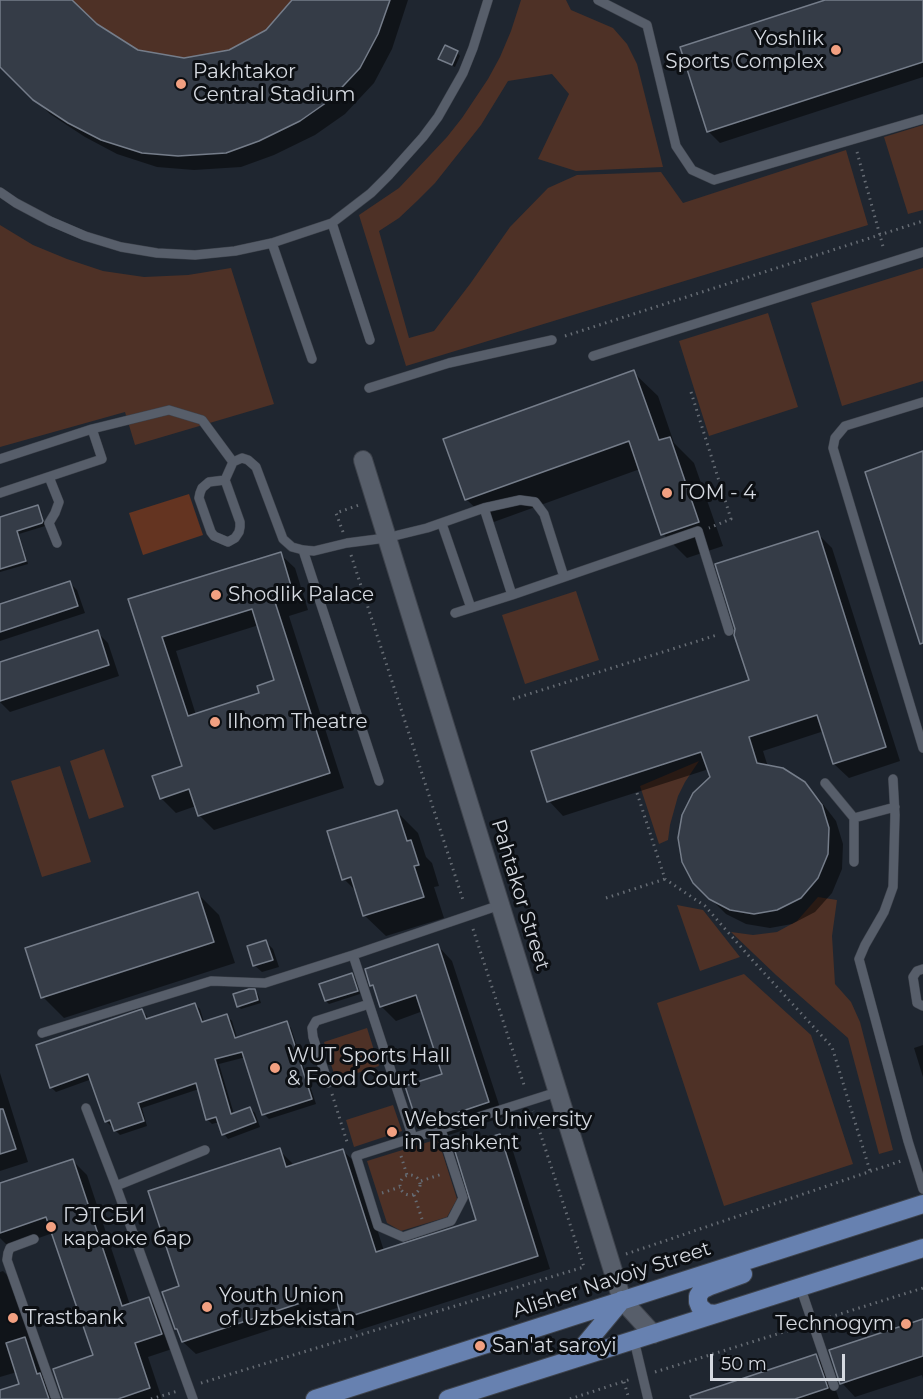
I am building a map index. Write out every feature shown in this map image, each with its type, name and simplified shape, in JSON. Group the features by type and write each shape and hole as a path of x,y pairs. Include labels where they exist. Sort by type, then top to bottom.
{"main road":[{"name":"Alisher Navoiy Street","path":"315,1399 923,1204"},
{"path":"715,1314 707,1313 700,1307 698,1296 702,1290 839,1242 923,1204"},
{"path":"448,1399 923,1248"},
{"path":"573,1359 622,1300"}],"street":[{"name":"Pahtakor Street","path":"363,460 622,1300 653,1334"}],"lane":[{"path":"0,192 50,221 86,236 120,247 157,253 195,255 235,251 272,243 332,223 389,175 438,117 463,73 488,0"},
{"path":"598,0 647,25 676,146 692,170 714,180 923,119"},
{"path":"332,223 370,340"},
{"path":"272,243 312,359"},
{"path":"593,356 923,252"},
{"path":"369,388 449,363 552,340"},
{"path":"923,402 845,426 835,438 833,448 923,748"},
{"path":"0,459 92,429 169,410 202,420 233,462"},
{"path":"0,493 102,459 92,429"},
{"path":"225,480 209,482 202,488 200,498 214,537 228,542 235,538 240,527 225,480 233,462 242,458 256,467 283,539 292,547 315,551 347,543 386,538 442,524 484,508 520,500 535,502 544,514 564,577"},
{"path":"49,477 59,502 49,523 57,543"},
{"path":"484,508 512,595"},
{"path":"442,524 471,608"},
{"path":"454,613 698,531 729,631"},
{"path":"303,550 379,781"},
{"path":"892,779 895,807 894,887 860,959 923,1189"},
{"path":"825,783 854,818 854,862"},
{"path":"854,818 895,807"},
{"path":"42,1033 211,981 265,983 500,905"},
{"path":"352,955 413,1138"},
{"path":"923,969 917,971 913,977 917,1003 923,1006"},
{"path":"328,1083 312,1028 316,1021 369,1004"},
{"path":"441,1130 463,1198 451,1221 403,1237 378,1226 356,1156 557,1092"},
{"path":"86,1108 193,1399"},
{"path":"116,1186 205,1150"},
{"path":"34,1239 10,1248 7,1260 56,1399"},
{"path":"800,1287 834,1386"},
{"path":"634,1340 648,1399"}],"path":[{"path":"854,139 887,263"},
{"path":"552,340 923,221"},
{"path":"691,392 731,519 698,531"},
{"path":"151,1399 584,1267 336,513 375,499"},
{"path":"513,699 729,631"},
{"path":"637,793 664,879 705,906 832,1047 870,1171"},
{"path":"606,898 664,879"},
{"path":"328,1083 349,1148"},
{"path":"397,1143 407,1174"},
{"path":"651,1246 913,1158"},
{"path":"420,1181 454,1170"},
{"path":"407,1174 416,1175 420,1181 420,1189 414,1195 405,1194 400,1187 401,1179 407,1174"},
{"path":"369,1197 400,1187"},
{"path":"414,1195 425,1230"},
{"path":"570,1399 923,1288"},
{"path":"624,1382 628,1399"}],"shaded area":[{"name":"Pakhtakor Central Stadium","path":"0,0 390,0 378,34 360,68 142,153 101,140 68,123"},
{"path":"521,0 566,0 571,10 613,28 627,44 637,64 663,167 576,171 538,159 569,94 552,74 508,81 481,125 435,183 399,218 379,231 409,338 434,331 510,227 548,188 577,175 661,172 683,203 846,150 868,225 406,366 359,215 399,188 462,118 500,57"},
{"path":"923,125 923,210 908,214 884,137"},
{"path":"0,225 33,245 103,271 144,277 188,275 231,268 274,404 135,445 125,412 0,447"},
{"path":"923,268 923,381 842,406 811,303"},
{"path":"768,313 798,407 709,436 679,341"},
{"path":"189,494 203,535 143,555 129,513"},
{"path":"576,591 599,660 525,684 502,615"},
{"path":"104,749 124,807 89,819 70,761"},
{"path":"699,761 678,796 668,840 659,844 640,786"},
{"path":"60,766 91,862 42,877 11,781"},
{"path":"818,897 837,900 832,936 835,984 851,1002 860,1022 893,1150 879,1154 848,1038 731,932 753,935 777,932 797,921"},
{"path":"677,905 703,910 740,957 700,971"},
{"path":"744,974 811,1035 853,1164 724,1206 657,1003"},
{"path":"367,1028 379,1066 336,1080 324,1042"},
{"path":"393,1105 402,1131 354,1147 346,1120"},
{"path":"438,1139 457,1199 447,1217 401,1231 387,1223 367,1161"}],"building":[{"name":"Pakhtakor Central Stadium","path":"0,0 72,0 97,24 138,50 184,58 229,50 266,30 292,0 390,0 378,34 360,68 330,100 300,121 259,141 226,153 178,156 142,153 101,140 68,123 33,100 0,67"},
{"path":"825,0 923,0 923,62 707,132 680,47"},
{"path":"445,45 458,51 452,65 438,59"},
{"path":"634,370 659,440 670,437 699,522 661,535 629,441 465,500 443,439"},
{"path":"923,451 923,643 920,644 865,472"},
{"path":"38,505 42,523 17,531 26,561 0,569 0,517"},
{"path":"818,531 886,747 833,764 817,715 749,737 757,763 783,768 805,782 822,805 829,828 828,854 818,878 801,898 777,910 754,914 730,910 709,899 693,883 682,862 678,838 682,815 693,793 710,777 701,752 547,802 531,751 749,680 715,564"},
{"path":"281,552 294,596 275,602 330,773 198,816 189,789 160,799 152,776 182,766 128,599","holes":["252,609 274,680 257,686 259,693 188,716 162,637"]},
{"path":"70,581 78,606 0,632 0,604"},
{"path":"98,630 109,665 0,701 0,662"},
{"path":"397,810 407,841 411,840 419,865 414,866 424,897 363,916 351,877 342,880 327,831"},
{"path":"198,892 214,942 41,998 25,948"},
{"path":"266,940 273,960 253,966 247,946"},
{"path":"438,944 489,1102 418,1126 405,1086 442,1074 416,995 380,1007 365,969"},
{"path":"352,973 358,991 325,1001 319,984"},
{"path":"255,989 258,1000 237,1007 233,994"},
{"path":"195,1003 202,1022 227,1014 235,1038 287,1021 312,1099 262,1115 242,1052 215,1059 231,1114 250,1107 256,1122 222,1135 216,1117 206,1120 196,1083 138,1103 144,1121 114,1131 110,1120 105,1122 88,1074 50,1088 36,1045 142,1009 146,1019"},
{"path":"0,1109 3,1109 16,1149 0,1154"},
{"path":"500,1134 538,1256 342,1319 334,1292 182,1342 162,1292 179,1286 148,1191 280,1148 286,1167 343,1149 376,1252 476,1220 454,1148"},
{"path":"73,1159 122,1306 149,1297 162,1334 135,1343 150,1388 118,1399 63,1399 53,1369 93,1355 46,1217 0,1233 0,1183"},
{"path":"923,1319 923,1356 840,1384 829,1350"},
{"name":"Trastbank","path":"25,1337 37,1374 40,1373 49,1399 0,1399 0,1390 19,1384 6,1343"},
{"path":"816,1354 828,1388 795,1399 691,1399 690,1396"}],"place":[{"name":"Yoshlik Sports Complex","path":"836,50"},
{"name":"Pakhtakor Central Stadium","path":"181,84"},
{"name":"ГОМ - 4","path":"667,493"},
{"name":"Shodlik Palace","path":"216,595"},
{"name":"Ilhom Theatre","path":"215,722"},
{"name":"WUT Sports Hall & Food Court","path":"275,1068"},
{"name":"Webster University in Tashkent","path":"392,1132"},
{"name":"ГЭТСБИ караоке бар","path":"51,1227"},
{"name":"Youth Union of Uzbekistan","path":"207,1307"},
{"name":"Trastbank","path":"13,1318"},
{"name":"Technogym","path":"906,1324"},
{"name":"San'at saroyi","path":"480,1346"}]}
